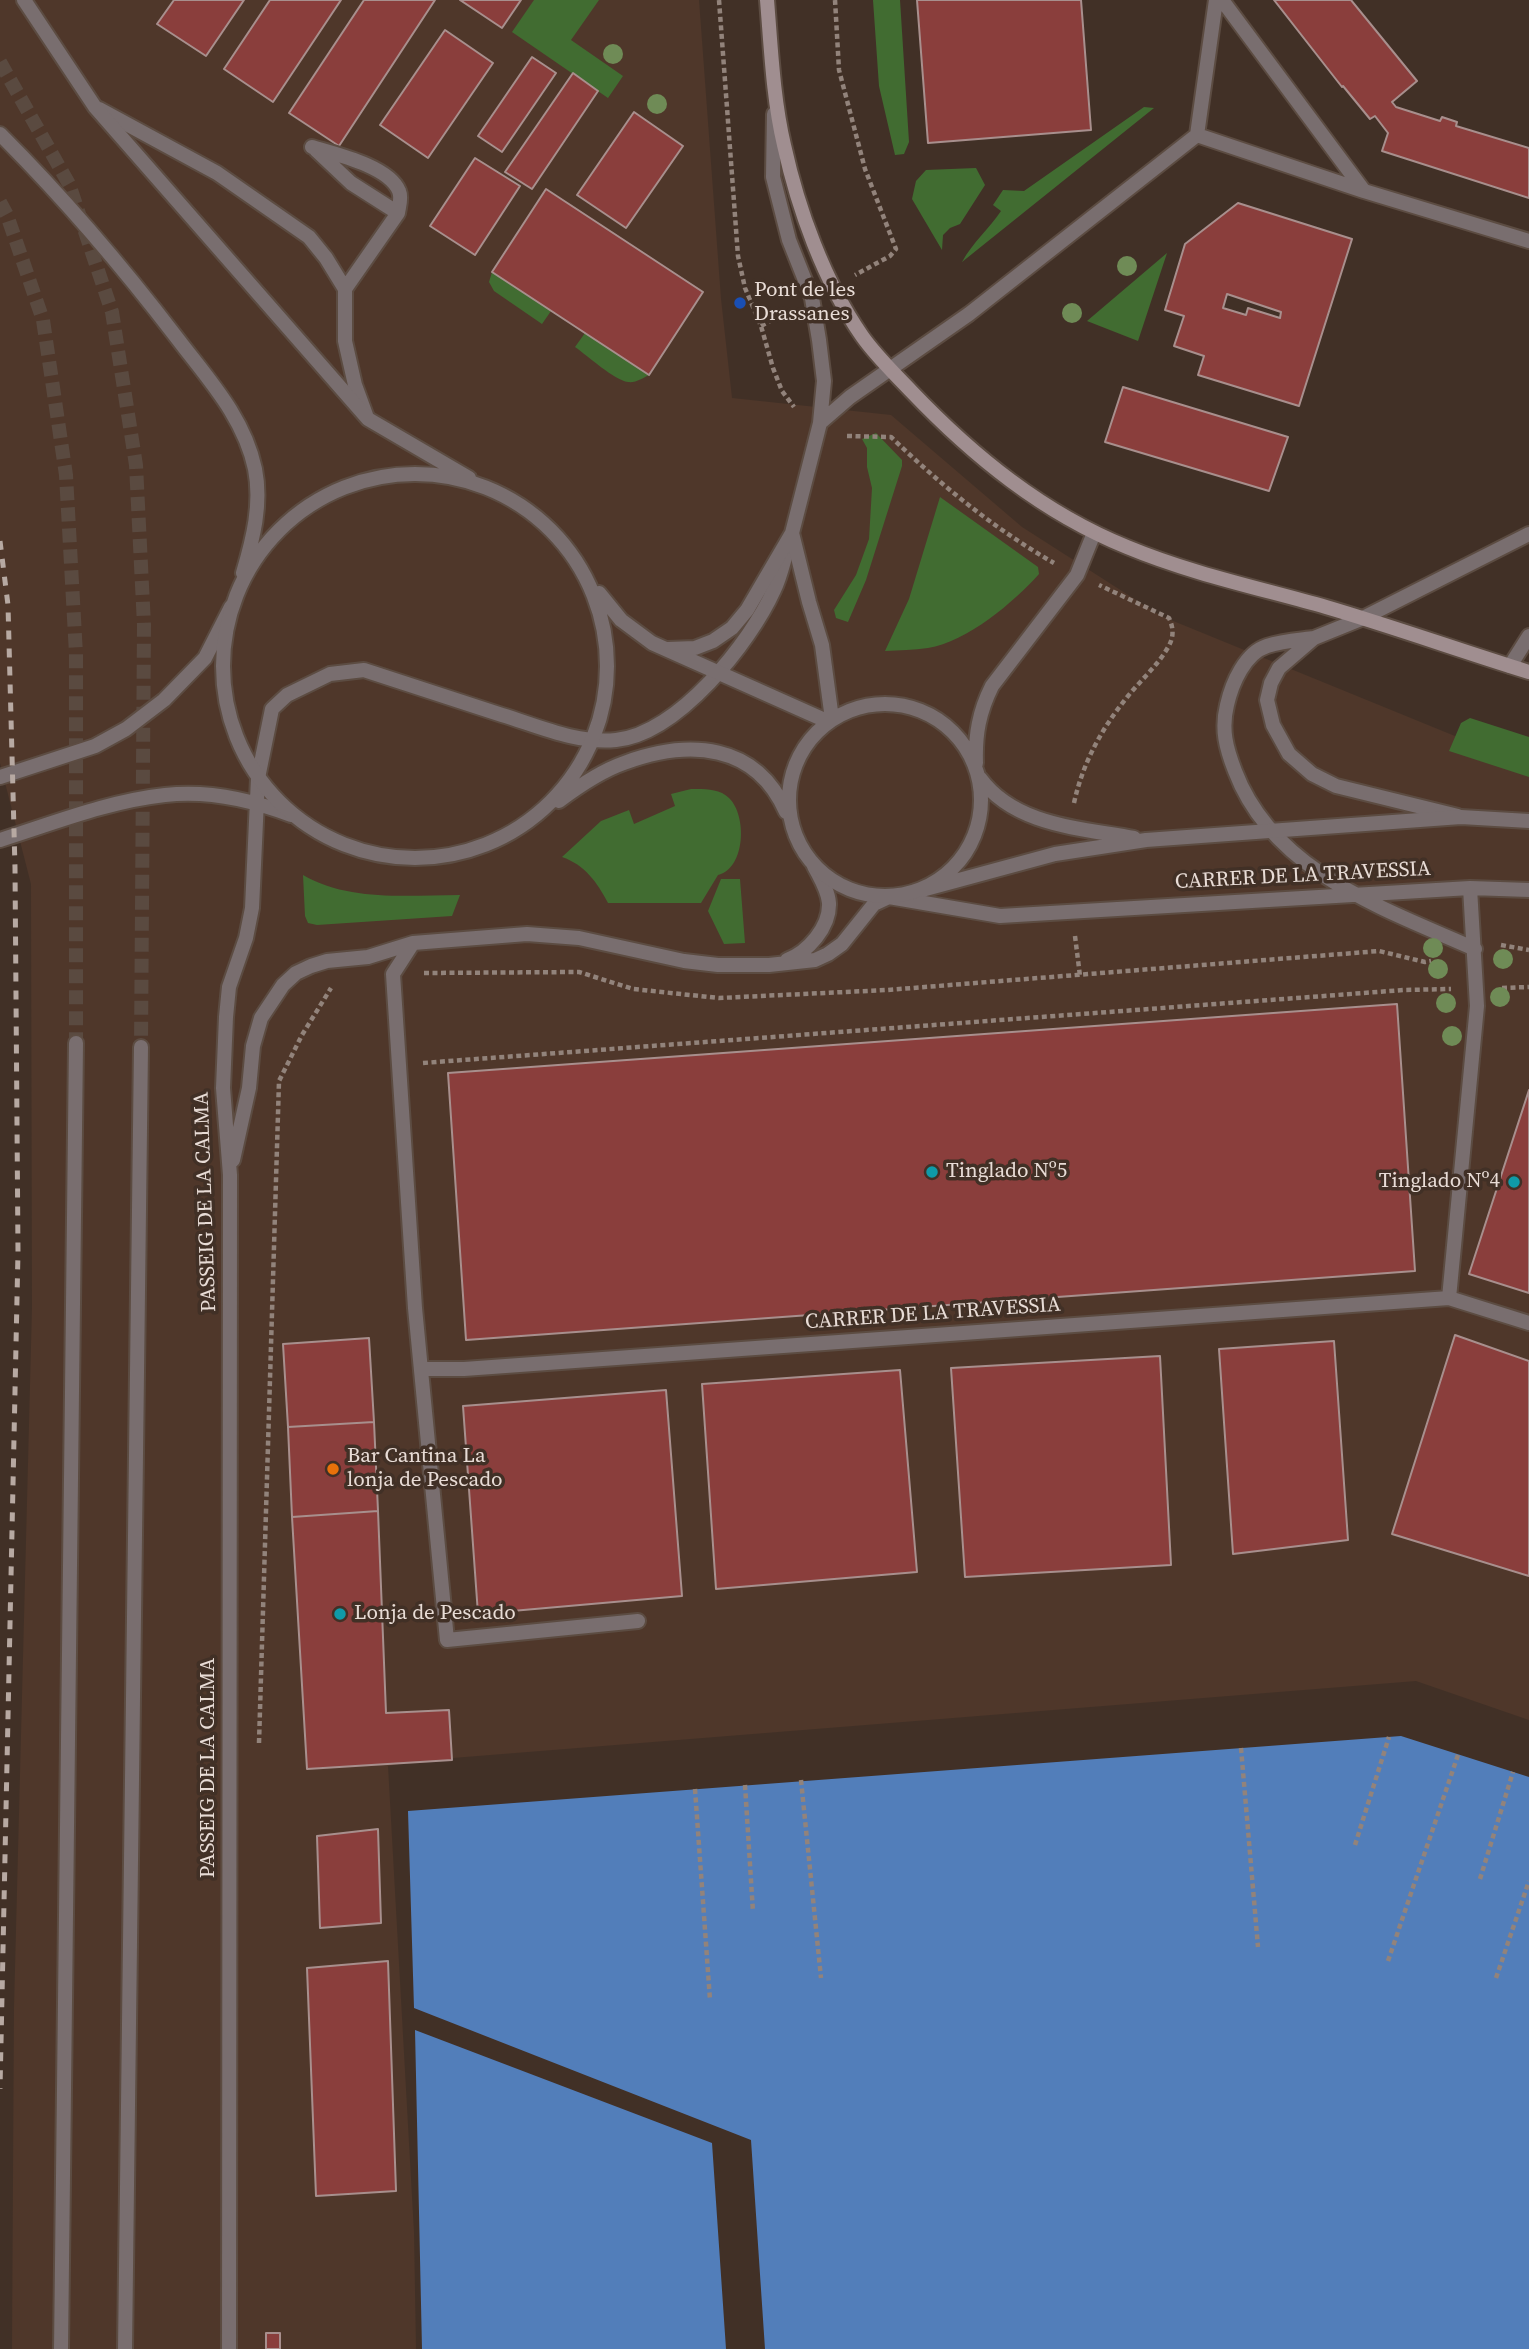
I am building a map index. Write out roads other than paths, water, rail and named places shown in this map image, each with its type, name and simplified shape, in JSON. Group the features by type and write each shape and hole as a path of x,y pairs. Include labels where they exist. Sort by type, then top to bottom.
{"main road":[{"path":"767,0 775,92 783,143 795,190 812,237 827,272 862,335 947,428 994,469 1033,496 1094,533 1128,548 1207,576 1327,607 1529,672"}],"street":[{"path":"820,423 850,397 969,314 1197,135 1216,0"},
{"path":"1222,0 1364,191"},
{"path":"24,1 96,107 368,419 476,482 511,497 541,518 568,546 609,607 621,620 652,643 831,721"},
{"path":"668,649 695,648 713,641 732,628 747,610 792,533 820,423 824,381 812,298 789,240 774,177 775,92"},
{"path":"96,107 216,173 310,237 345,289 345,341 355,385 368,419"},
{"path":"0,134 41,175 129,275 222,396 244,432 255,470 257,504 254,536 240,584 231,607 198,666 164,700 126,729 95,746 0,777"},
{"path":"1197,135 1364,191 1529,241"},
{"path":"345,289 398,213 398,189 369,165 312,147 351,183 398,213"},
{"path":"240,584 274,537 311,503 363,480 420,472 476,482"},
{"path":"792,533 822,645 831,721"},
{"name":"PASSEIG DE LA CALMA","path":"229,2349 230,1175 223,1088 229,987 246,938 252,908 258,778 272,709 288,695 330,674 365,670 575,738 617,740 651,729 684,706 718,673 754,628 775,589 792,533"},
{"path":"922,890 942,878 958,863 971,844 979,823 982,801 976,730 982,707 992,686 1077,575 1094,533"},
{"path":"1475,949 1352,894 1308,865 1273,832 1244,794 1227,749 1223,723 1236,676 1257,652 1266,646 1314,638 1361,619 1529,534"},
{"path":"526,824 561,790 582,762 594,738 608,680 605,628 588,578"},
{"path":"231,607 223,652 224,696 236,739 258,778 291,815"},
{"path":"1510,666 1529,636"},
{"path":"1314,638 1279,668 1267,699 1273,725 1289,754 1312,774 1336,786 1461,817"},
{"path":"791,824 788,799 794,768 810,740 831,721 869,705 903,705 934,716 959,738 990,792 1006,804 1028,816 1070,827 1146,840"},
{"path":"0,840 130,801 167,794 222,796 256,802 291,815 334,841 381,856 432,858 481,847 526,824 586,782 623,763 660,752 715,752 733,757 757,770 772,784 800,847 814,866 829,905 818,935 806,948 791,959 769,965"},
{"path":"230,1175 249,1088 253,1046 261,1018 283,985 296,974 327,961 368,957 413,943 527,934 579,937 684,961 718,965 769,965 815,960 842,944 874,904 889,897 1055,854 1146,840 1461,817 1529,821"},
{"path":"814,866 834,882 856,892 889,897"},
{"path":"1449,1298 1477,1006 1470,888"},
{"name":"CARRER DE LA TRAVESSIA","path":"889,897 1000,916 1470,888 1529,890"},
{"path":"413,943 393,974 421,1369 447,1640 638,1621"},
{"path":"61,2349 76,1043"},
{"path":"125,2349 141,1047"},
{"name":"CARRER DE LA TRAVESSIA","path":"421,1369 464,1369 1449,1298 1529,1323"}],"water":[{"path":"1401,1736 1529,1777 1529,2349 765,2349 751,2140 414,2008 408,1811"},
{"path":"415,2030 712,2143 726,2349 422,2349"}],"tunnel":[{"path":"0,62 69,184 112,312 136,465 144,625 141,1047"},
{"path":"0,202 7,215 43,320 66,475 76,654 76,1043"}],"railway":[{"path":"0,541 8,605 15,868 18,1252 0,2089"}],"place":[{"name":"Pont de les Drassanes","path":"740,303"},
{"name":"Tinglado Nº5","path":"932,1172"},
{"name":"Tinglado Nº4","path":"1514,1182"},
{"name":"Bar Cantina La lonja de Pescado","path":"333,1469"},
{"name":"Lonja de Pescado","path":"340,1614"}]}
